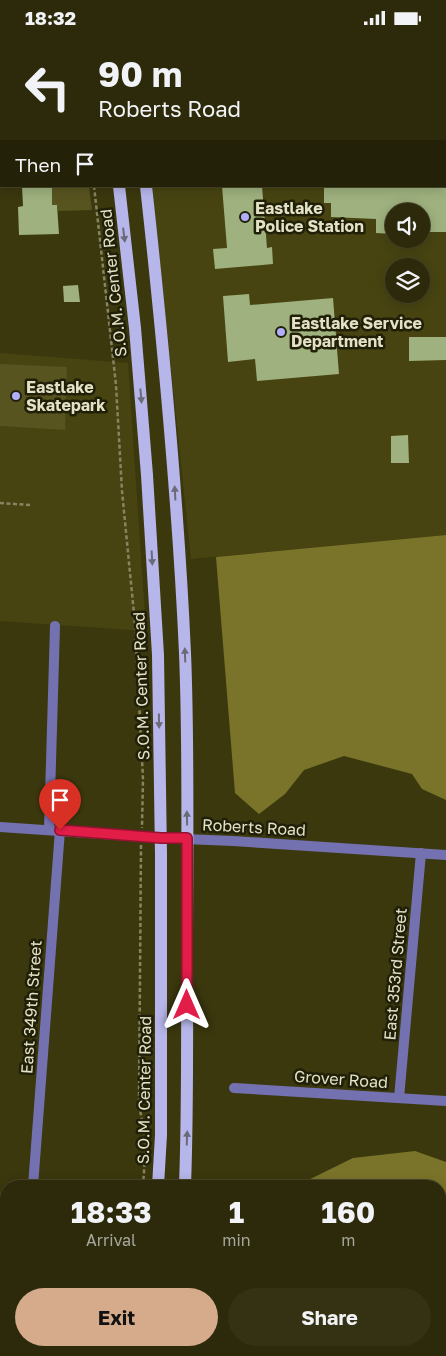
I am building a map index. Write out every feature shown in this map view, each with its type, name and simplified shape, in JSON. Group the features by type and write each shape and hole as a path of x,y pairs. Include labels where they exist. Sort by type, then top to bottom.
{"main road":[{"name":"S.O.M. Center Road","path":"119,187 135,328 147,475 158,655 161,838 161,1135 158,1180"},
{"path":"146,187 161,325 175,492 185,654 187,838 187,1136 185,1180"}],"street":[{"name":"East 349th Street","path":"33,1180 54,830 55,626"},
{"name":"Roberts Road","path":"0,827 446,855"},
{"name":"East 353rd Street","path":"399,1098 421,853"},
{"name":"Grover Road","path":"234,1088 446,1101"}],"path":[{"path":"94,187 116,385 122,491 135,624 143,779 142,828"},
{"path":"0,503 30,505"},
{"path":"141,849 139,1105 146,1143 143,1180"}],"shaded area":[{"path":"52,187 89,187 92,210 58,211 57,205 52,205"},
{"path":"152,187 446,187 446,535 191,559"},
{"path":"0,353 128,363 146,631 0,621"},
{"path":"0,364 67,367 65,430 0,426"},
{"path":"446,535 446,800 422,789 412,774 344,756 304,770 285,794 259,814 235,793 216,557"},
{"path":"415,1151 446,1162 446,1180 308,1180 353,1158"}],"building":[{"path":"22,187 52,187 52,205 57,205 59,234 19,235 18,207 23,206"},
{"name":"Eastlake Police Station","path":"222,187 262,187 267,248 272,247 273,264 215,269 213,249 227,248"},
{"path":"324,187 446,187 446,232 430,232 430,203 385,203 385,234 376,233 376,219 331,217 331,203 324,203"},
{"path":"78,285 80,302 64,302 63,286"},
{"name":"Eastlake Service Department","path":"249,294 250,305 333,298 339,374 257,381 255,359 228,362 223,296"},
{"path":"409,337 446,337 446,360 409,361"},
{"path":"408,435 409,463 391,463 391,436"}],"place":[{"name":"Eastlake Police Station","path":"245,217"},
{"name":"Eastlake Service Department","path":"281,332"},
{"name":"Eastlake Skatepark","path":"16,396"}],"route":[{"path":"60,830 161,838 187,838 187,1005"}]}
